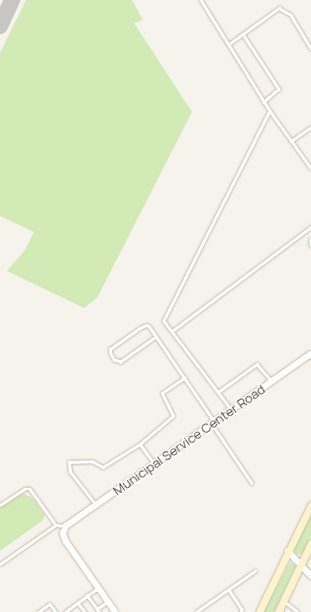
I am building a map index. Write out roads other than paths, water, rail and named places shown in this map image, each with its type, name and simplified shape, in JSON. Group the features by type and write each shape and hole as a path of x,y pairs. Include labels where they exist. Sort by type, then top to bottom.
{"main road":[{"path":"259,612 311,505"},
{"path":"278,612 311,543"}],"street":[{"name":"Municipal Service Center Road","path":"66,526 311,354"},
{"path":"66,526 64,532 65,540 115,612"},
{"path":"288,551 311,576"}],"lane":[{"path":"201,0 264,102 311,168"},
{"path":"229,44 278,8 285,9 297,23 311,48"},
{"path":"243,34 279,89 264,102"},
{"path":"231,410 164,321 270,111"},
{"path":"291,141 311,127"},
{"path":"172,331 311,227"},
{"path":"311,239 311,245"},
{"path":"156,337 121,362 114,360 110,353 110,348 146,325 156,337 184,378 252,483"},
{"path":"218,392 257,364 272,381"},
{"path":"96,505 70,472 69,462 92,461 103,467 140,444 173,416 162,393 184,378"},
{"path":"140,444 155,464"},
{"path":"0,505 25,489 30,489 56,525"},
{"path":"0,564 56,525 66,526"},
{"path":"196,612 255,572"},
{"path":"65,612 98,588"},
{"path":"229,590 242,609 240,612"},
{"path":"87,595 100,612"},
{"path":"283,600 298,612"},
{"path":"98,609 108,602"},
{"path":"78,603 84,612"},
{"path":"38,612 50,604 56,612"}]}
